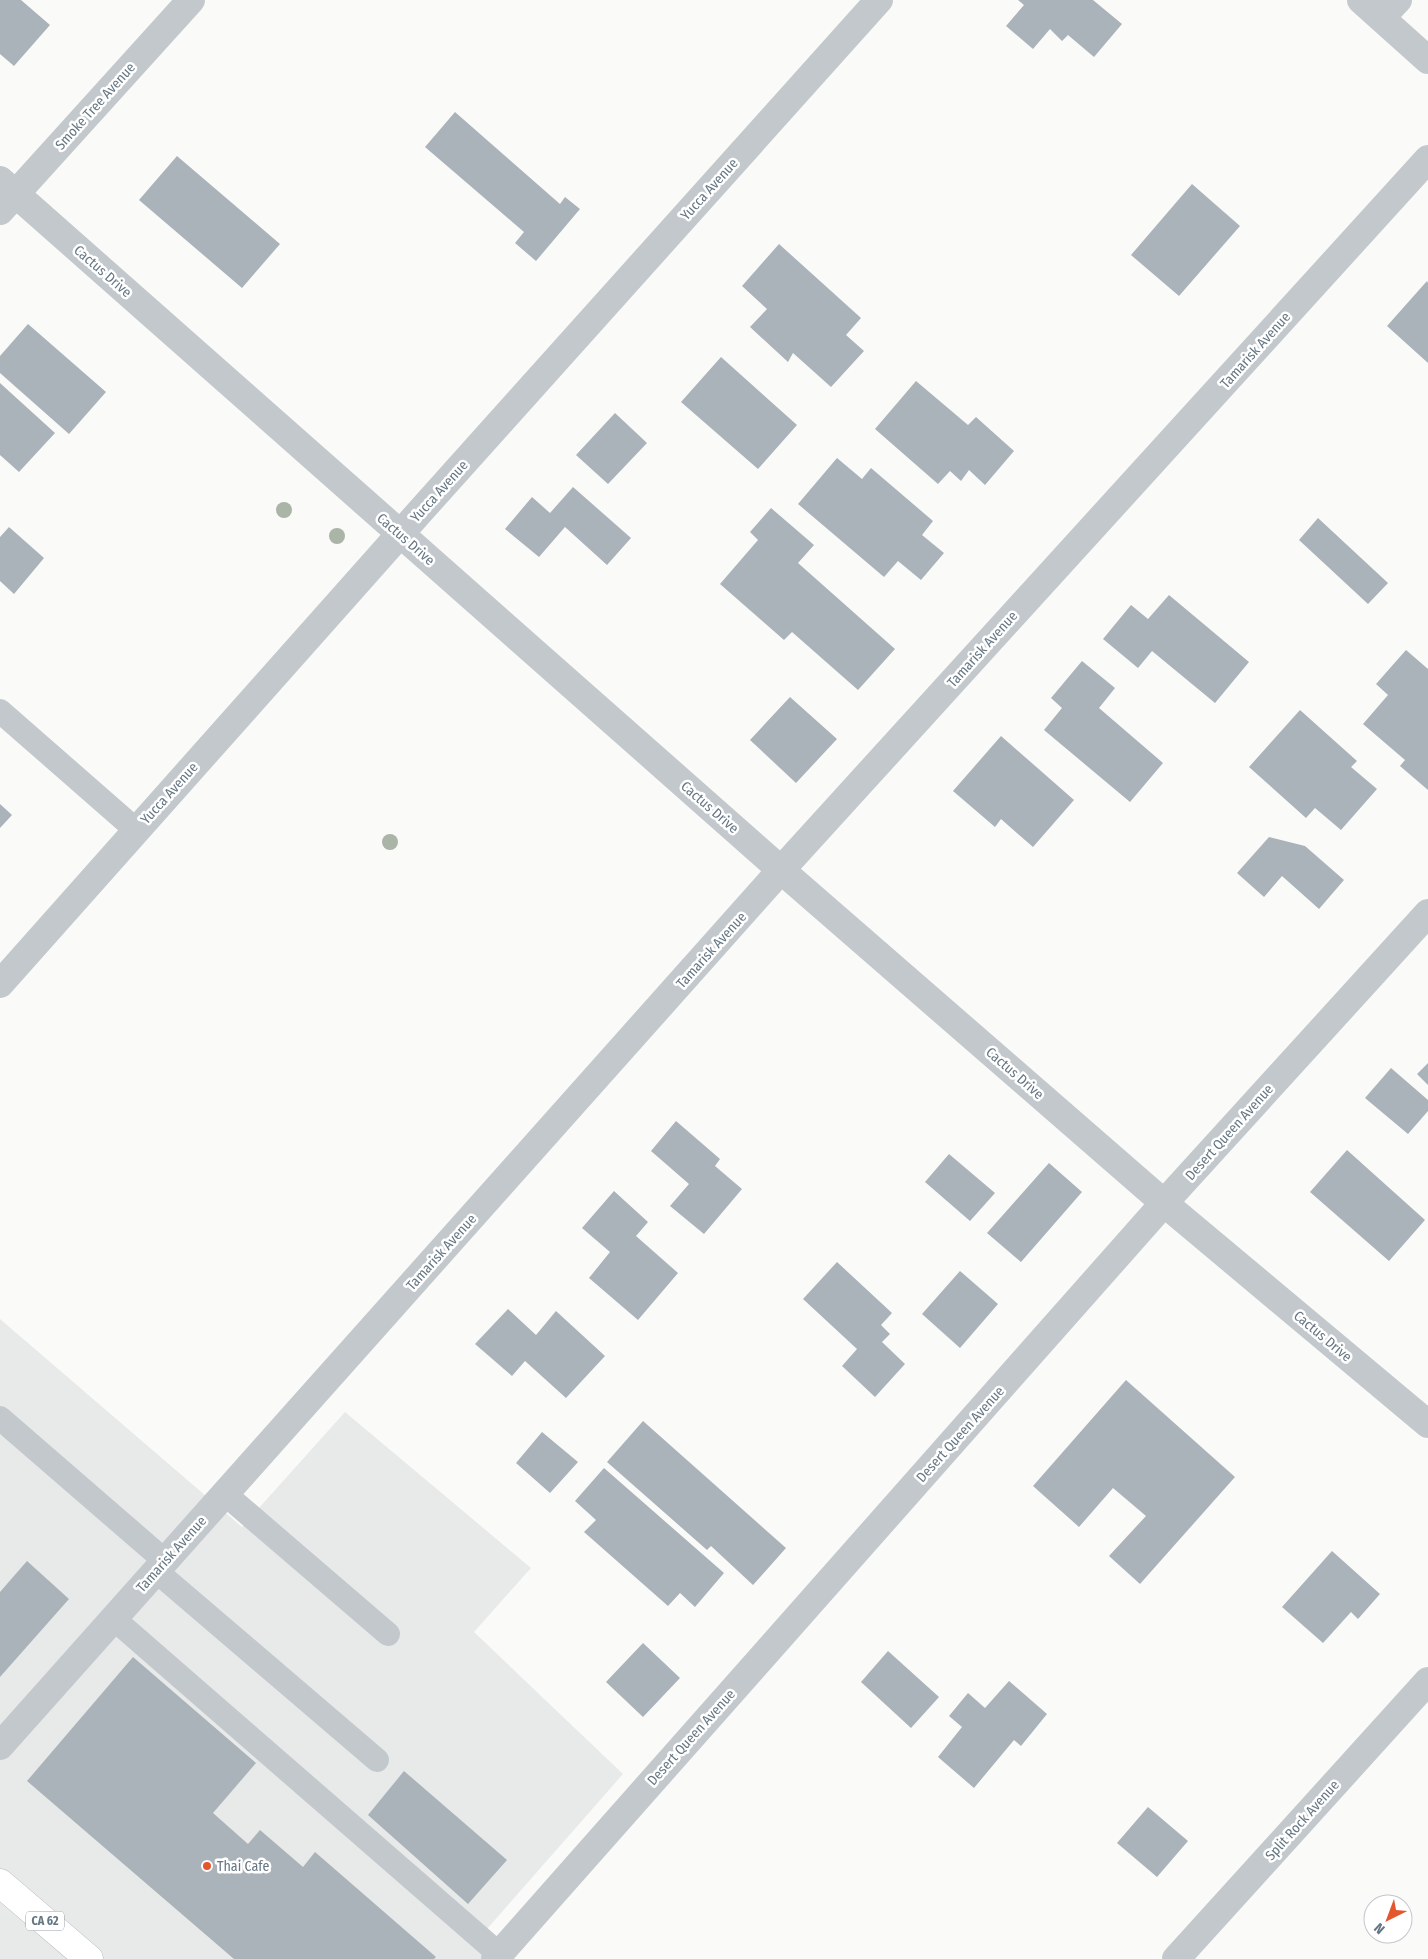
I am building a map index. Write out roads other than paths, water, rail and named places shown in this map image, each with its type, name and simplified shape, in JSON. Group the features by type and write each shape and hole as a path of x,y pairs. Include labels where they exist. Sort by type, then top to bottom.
{"main road":[{"name":"CA 62","path":"0,1883 89,1959"}],"street":[{"name":"Smoke Tree Avenue","path":"5,195 191,0"},
{"name":"Yucca Avenue","path":"0,984 879,0"},
{"path":"1361,0 1390,9 1428,60"},
{"name":"Tamarisk Avenue","path":"0,1746 781,870 1428,159"},
{"name":"Cactus Drive","path":"5,195 400,534 781,870 1164,1203 1428,1424"},
{"name":"Desert Queen Avenue","path":"497,1957 1164,1203 1428,913"},
{"name":"Split Rock Avenue","path":"1176,1959 1428,1682"}],"lane":[{"path":"0,711 136,830"},
{"path":"0,1418 377,1760"},
{"path":"225,1494 388,1634"},
{"path":"114,1619 497,1957"}],"place":[{"name":"Thai Cafe","path":"207,1866"}]}
